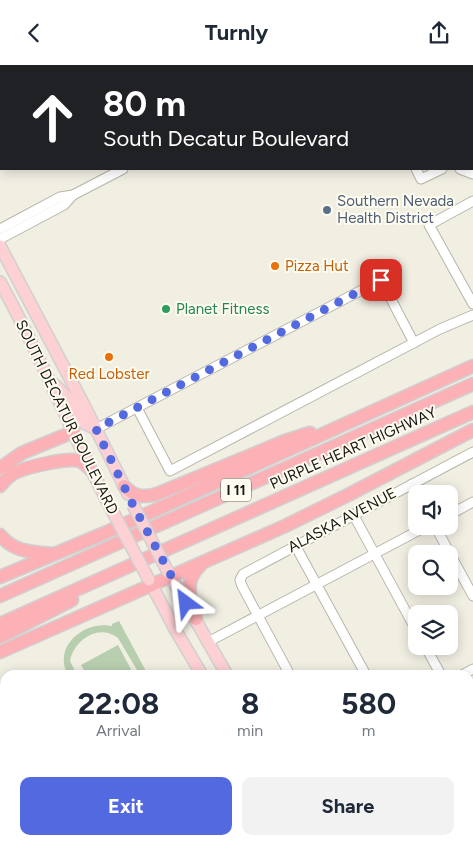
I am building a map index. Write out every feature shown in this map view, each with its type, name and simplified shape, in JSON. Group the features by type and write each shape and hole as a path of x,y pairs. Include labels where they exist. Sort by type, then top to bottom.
{"highway":[{"path":"0,577 473,366"},
{"name":"PURPLE HEART HIGHWAY","path":"0,596 473,385"},
{"name":"PURPLE HEART HIGHWAY","path":"0,624 473,412"},
{"path":"124,486 137,496 157,494 285,441 360,417"},
{"path":"0,652 151,582 204,563 348,495 473,430"},
{"path":"0,468 22,453 72,432"},
{"path":"0,486 7,478 18,471 58,462 77,461 90,469"},
{"path":"0,535 19,550 53,554"},
{"path":"0,637 192,538"},
{"path":"196,619 190,596 189,582 195,571 204,563"}],"main road":[{"name":"SOUTH DECATUR BOULEVARD","path":"0,246 96,429 133,505 224,670"},
{"name":"SOUTH DECATUR BOULEVARD","path":"0,282 50,381 90,469 199,670"},
{"path":"50,381 71,401 84,423 96,429"},
{"path":"72,432 81,429 96,429"}],"street":[{"path":"0,229 60,197 73,195 122,170"},
{"path":"416,170 421,179 440,170"},
{"path":"0,239 64,205 73,195"},
{"path":"473,201 429,225 473,305"},
{"path":"96,429 381,280 414,343"},
{"path":"137,408 170,471 448,325 473,315"},
{"name":"ALASKA AVENUE","path":"257,616 241,585 241,578 247,571 353,514 472,454"},
{"path":"458,510 473,502"},
{"path":"353,514 408,615"},
{"path":"208,641 410,535"},
{"path":"440,535 473,596"},
{"path":"295,545 363,670"},
{"path":"257,616 287,670"},
{"path":"430,655 438,670"}],"green space":[{"path":"119,621 145,670 137,670 118,638 103,632 96,633 82,640 72,653 70,661 74,670 66,670 64,654 74,637 91,627 112,626 112,624"},
{"path":"118,645 131,670 84,670 81,665"}],"place":[{"name":"Southern Nevada Health District","path":"327,210"},
{"name":"Pizza Hut","path":"275,266"},
{"name":"Planet Fitness","path":"166,309"},
{"name":"Red Lobster","path":"109,357"}],"route":[{"path":"186,603 133,505 96,429 381,280"}]}
